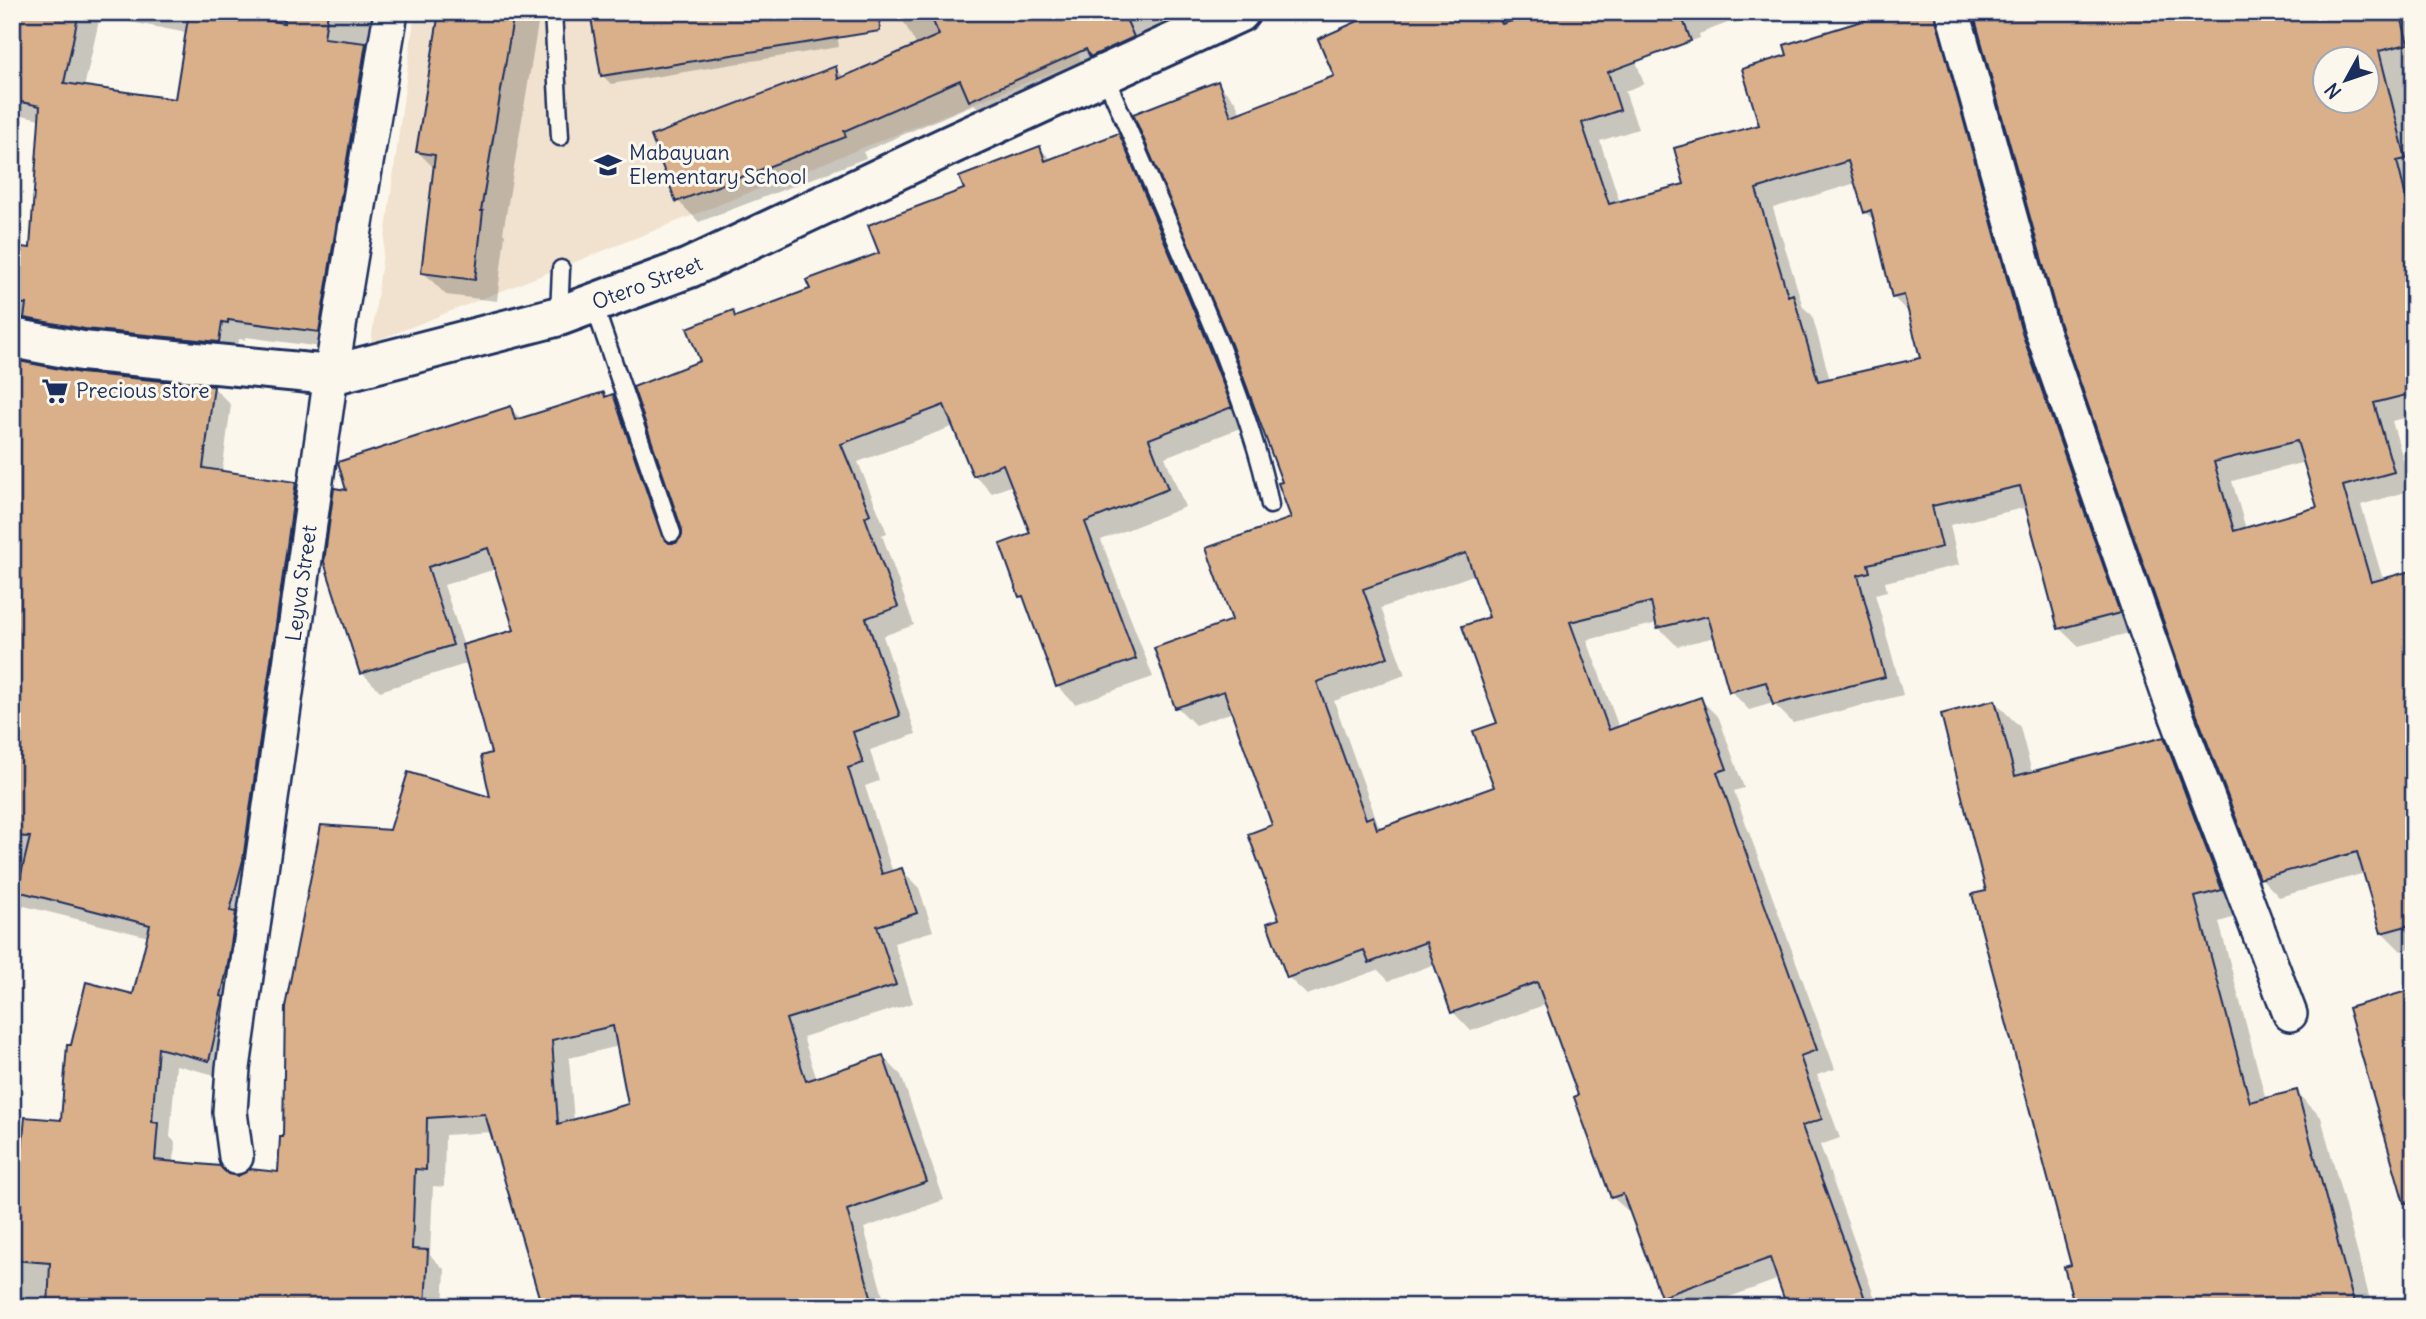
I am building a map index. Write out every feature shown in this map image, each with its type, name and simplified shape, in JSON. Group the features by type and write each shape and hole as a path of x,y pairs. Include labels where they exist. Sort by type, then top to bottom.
{"main road":[{"name":"Otero Street","path":"12,338 82,351 331,375 577,311 689,268 1240,12"}],"street":[{"name":"Leyva Street","path":"236,1157 230,1112 233,1069 331,375 391,12"},
{"path":"1953,12 2041,328 2169,696 2290,1014"}],"lane":[{"path":"553,12 560,137"},
{"path":"1104,74 1176,237 1240,398 1270,505"},
{"path":"561,269 672,533"}],"shaded area":[{"name":"Mabayuan Elementary School","path":"415,12 1064,12 1081,61 371,343"}],"building":[{"path":"12,12 79,12 64,83 175,99 189,12 214,12 284,23 286,12 328,12 324,38 366,43 319,332 228,320 228,323 222,322 219,342 85,329 24,318 26,304 12,303 12,246 30,248 40,106 12,100"},
{"path":"439,12 514,12 481,211 475,280 421,273 435,155 416,152"},
{"path":"590,12 879,12 880,31 601,76"},
{"path":"929,12 1123,12 1134,37 1090,57 1086,49 969,101 960,80 844,131 846,137 676,202 651,136 836,66 838,79 939,35"},
{"path":"1378,12 1496,12 1502,24 1538,12 1680,12 1691,41 1608,72 1620,110 1582,123 1609,204 1684,184 1674,148 1759,125 1742,69 1787,55 1784,45 1891,12 1934,12 2022,333 2120,613 2058,629 2020,486 1932,506 1942,547 1868,564 1870,572 1858,575 1885,677 1773,705 1766,682 1729,692 1708,616 1657,628 1651,602 1570,622 1609,730 1701,697 1727,769 1717,772 1817,1050 1800,1056 1822,1119 1802,1126 1868,1307 1787,1307 1770,1258 1661,1297 1623,1194 1611,1198 1574,1097 1578,1095 1537,982 1451,1013 1426,942 1369,963 1364,950 1287,978 1267,923 1279,919 1248,834 1272,825 1224,691 1175,708 1154,648 1232,620 1206,548 1291,518 1278,483 1282,482 1231,344 1133,114 1218,81 1231,116 1334,76 1318,39","holes":["1848,161 1864,213 1871,210 1892,298 1904,295 1920,358 1818,381 1793,294 1788,296 1756,189","1466,553 1489,617 1462,626 1497,723 1473,731 1494,787 1377,829 1373,816 1366,819 1317,682 1388,657 1363,589"]},
{"path":"1973,12 2400,12 2408,44 2380,51 2380,46 2310,46 2310,116 2380,116 2380,55 2406,159 2397,161 2414,229 2414,393 2374,403 2394,472 2343,486 2371,582 2414,570 2414,924 2381,933 2357,852 2259,879 2187,689 2059,322","holes":["2297,441 2317,507 2234,531 2214,462"]},
{"path":"1119,133 1232,407 1149,439 1168,489 1085,522 1136,659 1056,687 1023,596 1019,597 1000,544 1030,533 1003,464 973,476 944,405 841,444 870,514 865,517 898,607 866,618 900,716 853,732 863,763 848,768 882,874 902,868 917,913 877,926 896,985 786,1019 806,1081 883,1055 927,1182 847,1210 874,1307 542,1307 485,1114 427,1118 426,1170 415,1169 412,1249 428,1250 425,1307 150,1307 113,1303 113,1307 48,1307 50,1263 12,1260 25,1117 61,1120 67,1045 71,1045 86,982 133,994 150,925 17,891 30,837 12,836 12,411 19,361 80,373 214,386 203,468 296,482 243,860 230,911 236,912 221,996 224,997 209,1061 158,1048 152,1122 158,1123 155,1160 220,1166 228,1174 238,1176 250,1169 278,1172 280,1137 283,1137 285,1007 321,825 390,830 408,772 490,797 481,756 491,753 462,645 514,630 488,548 428,567 453,645 360,674 324,562 334,488 346,490 338,462 511,406 515,420 604,392 605,397 613,394 662,536 669,543 676,543 682,536 682,530 633,387 700,361 687,328 733,310 735,317 810,289 806,280 879,253 868,225 964,189 959,177 1040,146 1045,161","holes":["613,1026 628,1104 558,1124 552,1040"]},
{"path":"1995,700 2015,776 2164,737 2222,890 2195,897 2250,1102 2297,1090 2355,1307 2075,1307 2064,1267 2071,1265 1972,894 1986,891 1941,714"},
{"path":"2414,989 2414,1202 2404,1203 2348,1008"}],"place":[{"name":"Mabayuan Elementary School","path":"608,165"},
{"name":"Precious store","path":"55,391"}]}
